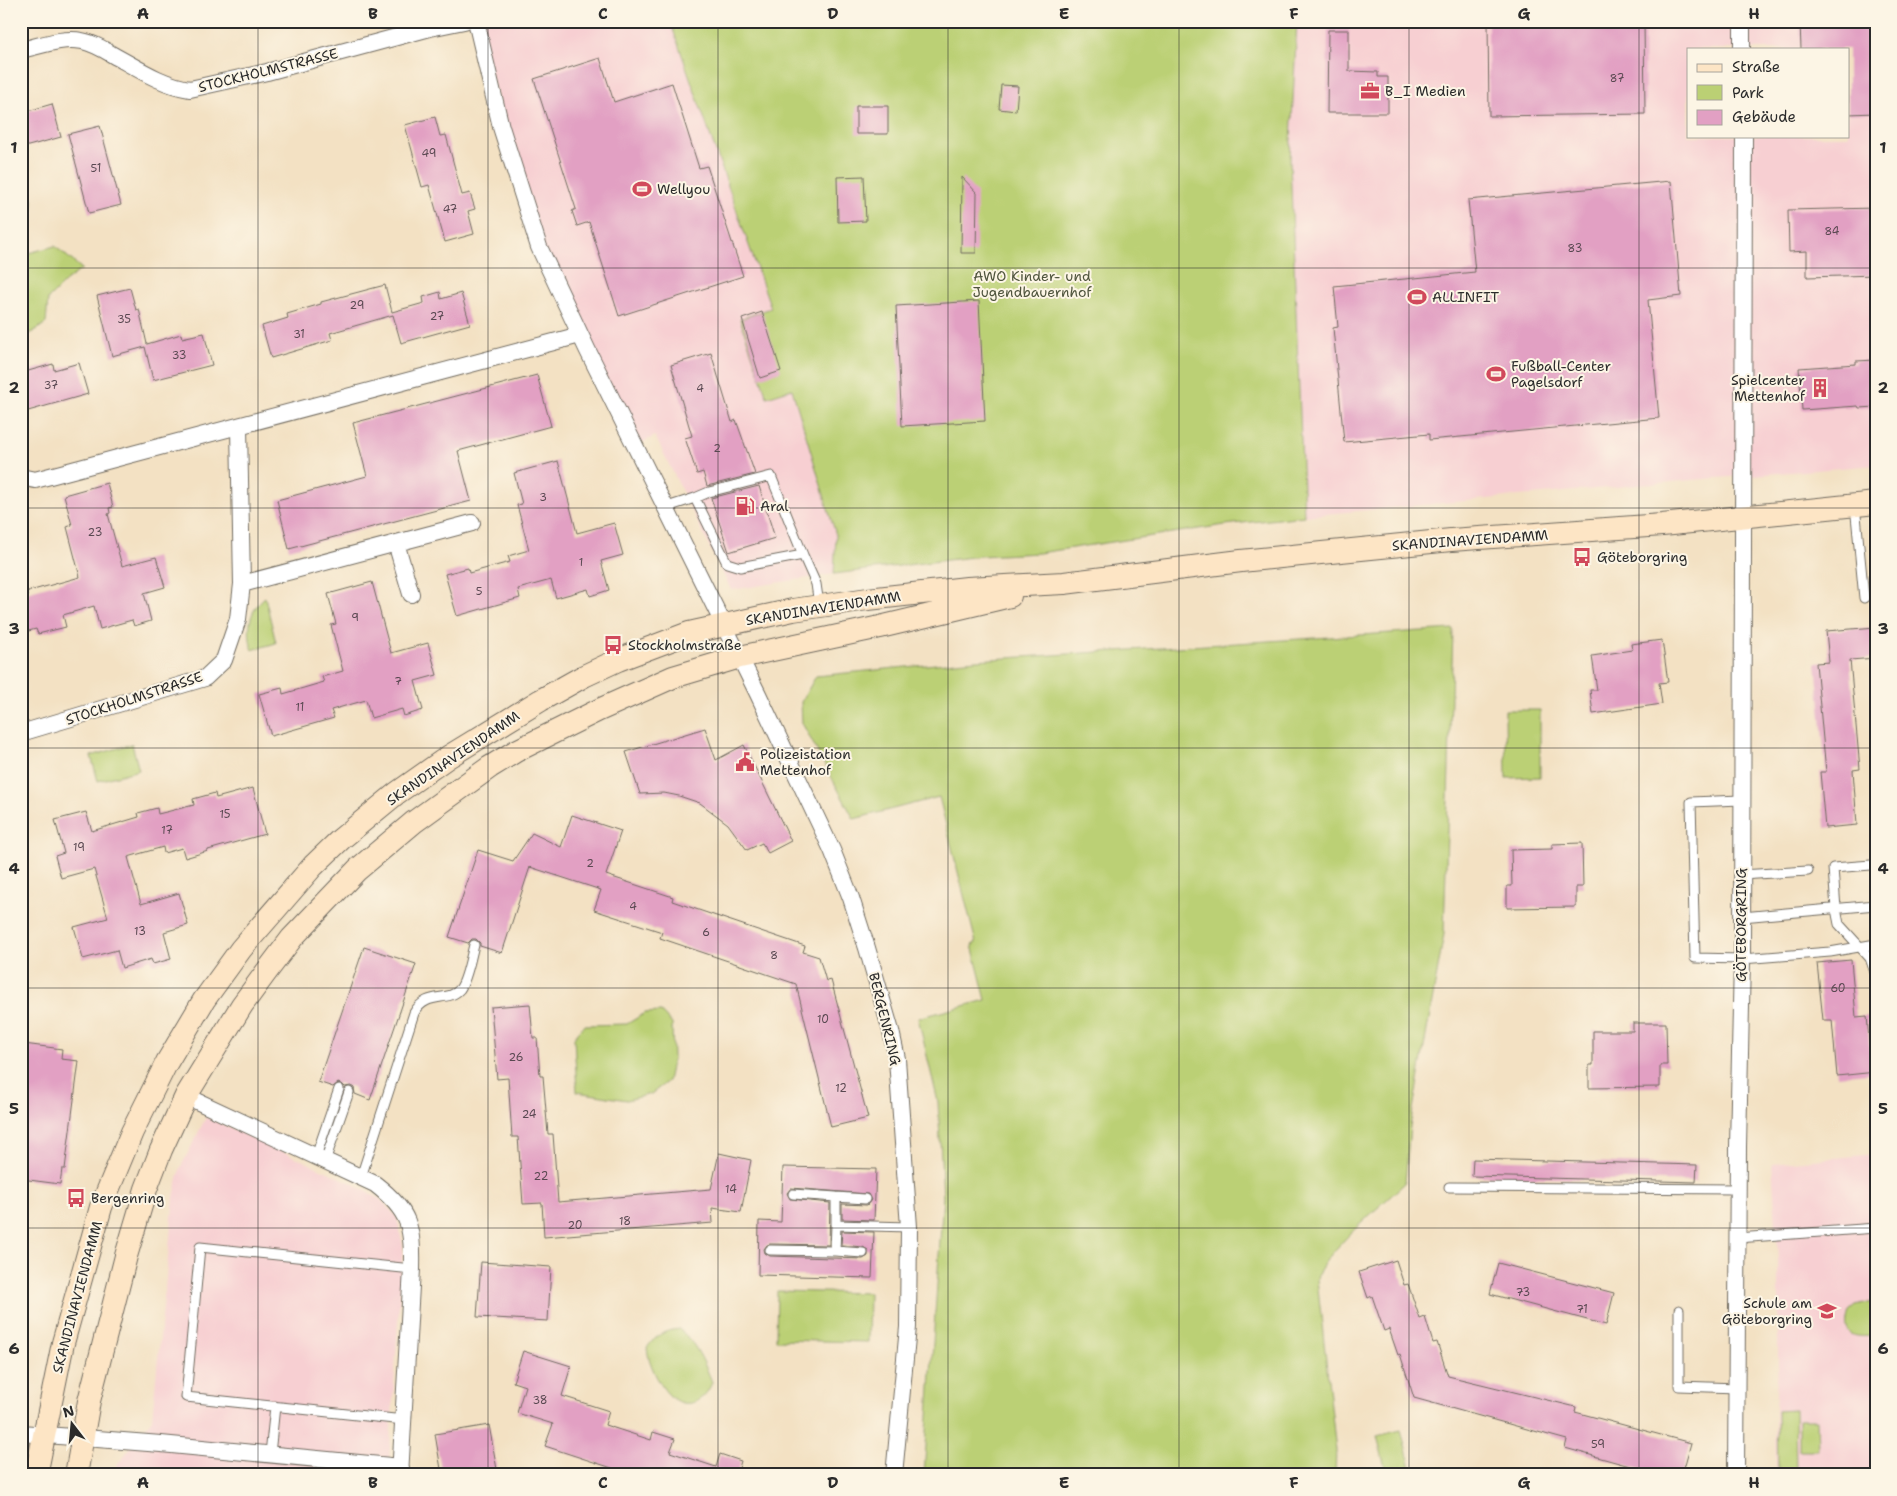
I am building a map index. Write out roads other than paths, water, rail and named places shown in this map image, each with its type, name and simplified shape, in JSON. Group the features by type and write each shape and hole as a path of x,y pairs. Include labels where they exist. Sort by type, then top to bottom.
{"main road":[{"name":"SKANDINAVIENDAMM","path":"36,1475 32,1435 63,1343 101,1207 132,1132 166,1062 204,1000 241,949 313,866 341,839 397,792 448,757 517,714 584,676 658,643 723,624 868,598 967,588 1064,583 1240,560 1451,540 1600,530 1866,504"},
{"name":"SKANDINAVIENDAMM","path":"76,1475 89,1401 126,1256 161,1150 186,1096 242,1005 292,938 357,870 414,822 490,767 541,737 673,677 740,657 914,619 1064,583"}],"street":[{"name":"STOCKHOLMSTRASSE","path":"21,50 55,42 83,41 98,46 165,82 179,88 190,89 267,72 430,28 464,21"},
{"path":"476,21 501,127 539,247 580,335 667,507 700,580 723,624"},
{"path":"1742,21 1742,48"},
{"name":"GÖTEBORGRING","path":"1736,1475 1737,1189 1742,959 1744,138"},
{"path":"21,477 35,480 580,335"},
{"name":"STOCKHOLMSTRASSE","path":"21,733 205,678 224,660 238,619 242,584 239,427"},
{"path":"242,584 472,523"},
{"path":"396,543 411,594"},
{"name":"BERGENRING","path":"723,624 832,850 867,948 891,1031 897,1059 909,1226 908,1328 894,1475"},
{"path":"32,1435 270,1454 401,1471 412,1269 410,1226 399,1207 387,1193 361,1177 186,1096"}],"lane":[{"path":"667,507 709,492 771,476 816,584 819,606"},
{"path":"695,498 727,563 740,567 803,555"},
{"path":"1864,598 1866,504"},
{"path":"1741,800 1691,802 1695,958 1742,959 1830,952 1876,944"},
{"path":"1871,865 1833,868 1839,924 1873,958 1876,975"},
{"path":"1741,875 1808,871"},
{"path":"1742,917 1876,905"},
{"path":"361,1177 414,1013 418,1006 424,1002 436,997 453,994 459,990 463,984 474,944"},
{"path":"321,1158 339,1089"},
{"path":"321,1158 349,1092"},
{"path":"1449,1187 1737,1189"},
{"path":"793,1194 865,1199"},
{"path":"835,1251 836,1197"},
{"path":"836,1225 909,1226"},
{"path":"1737,1238 1876,1228"},
{"path":"404,1420 186,1397 200,1247 412,1269"},
{"path":"770,1250 863,1253"},
{"path":"1679,1310 1679,1386 1737,1388"},
{"path":"270,1454 275,1406"}],"place":[{"name":"B_I Medien","path":"1370,91"},
{"name":"Wellyou","path":"642,189"},
{"name":"ALLINFIT","path":"1417,297"},
{"name":"Fußball-Center Pagelsdorf","path":"1496,374"},
{"name":"Spielcenter Mettenhof","path":"1820,388"},
{"name":"Aral","path":"745,506"},
{"name":"Göteborgring","path":"1582,557"},
{"name":"Stockholmstraße","path":"613,645"},
{"name":"Polizeistation Mettenhof","path":"745,762"},
{"name":"Bergenring","path":"76,1198"},
{"name":"Schule am Göteborgring","path":"1827,1311"}],"park label":[{"name":"AWO Kinder- und Jugendbauernhof","path":"1032,284"}]}
